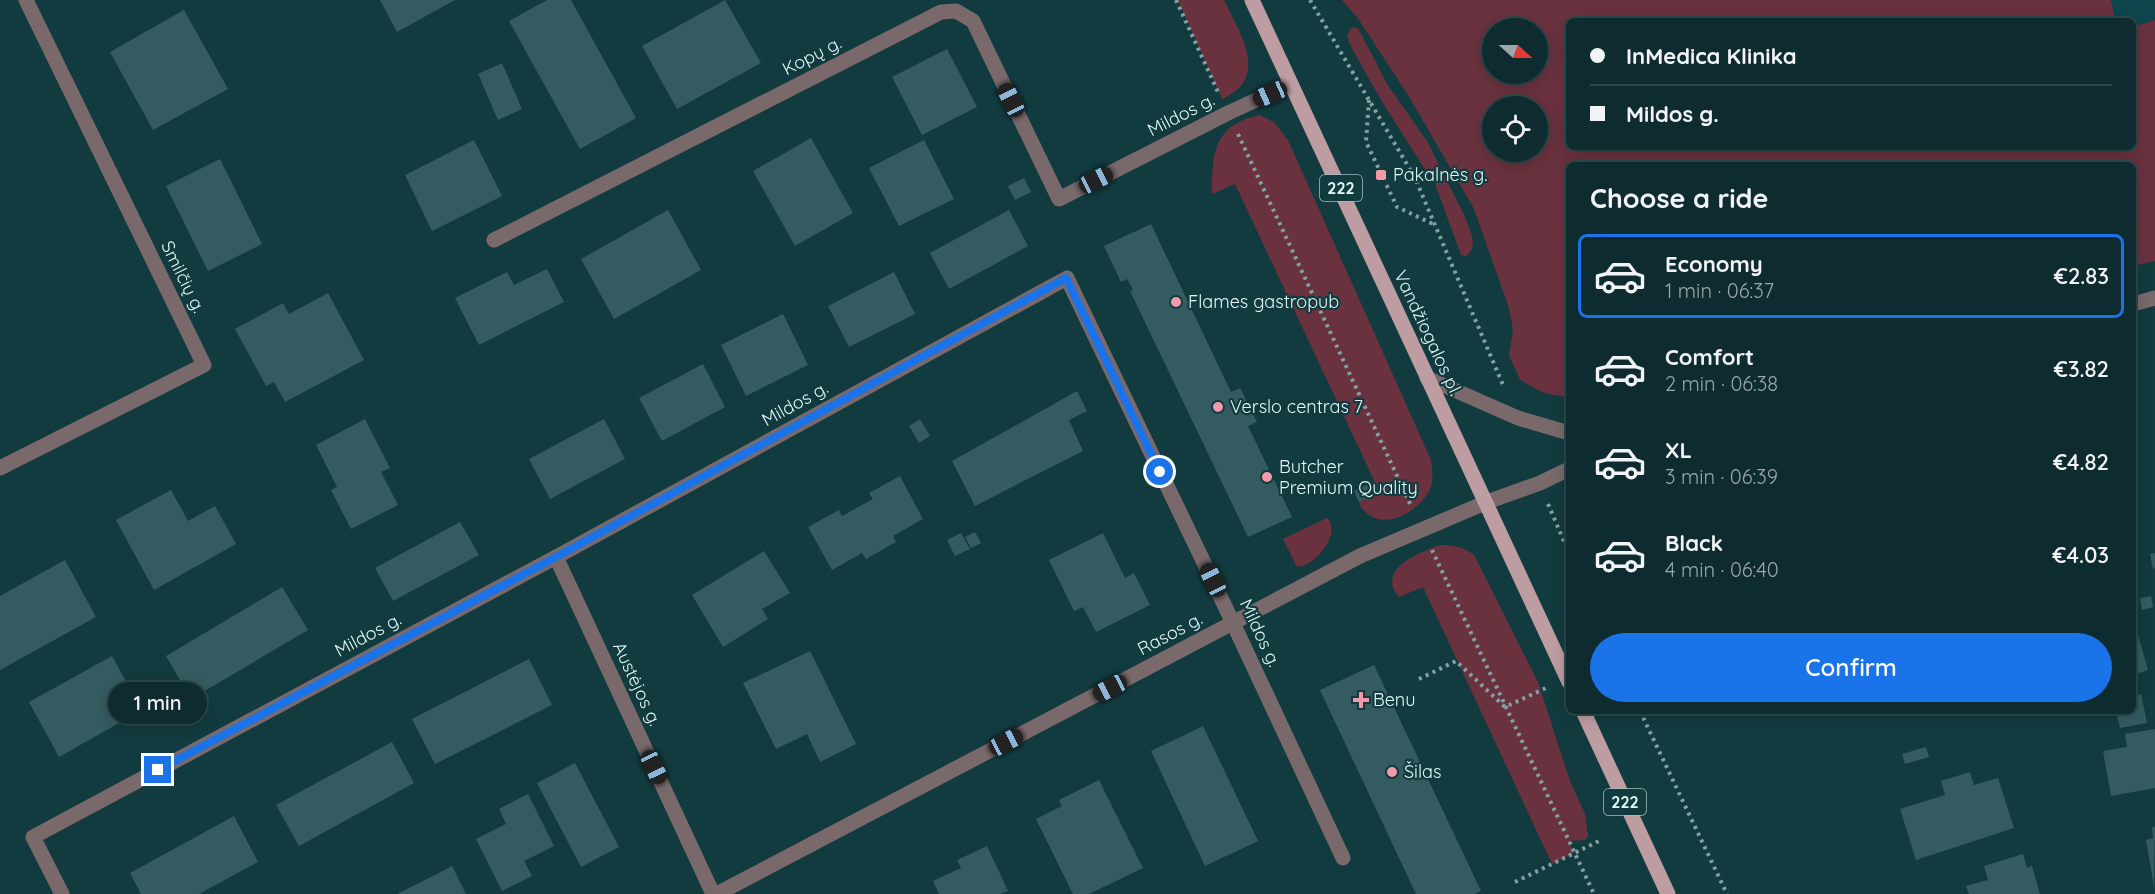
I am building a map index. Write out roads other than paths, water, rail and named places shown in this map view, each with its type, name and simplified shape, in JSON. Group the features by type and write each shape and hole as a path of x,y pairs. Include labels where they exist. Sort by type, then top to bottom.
{"main road":[{"name":"Vandžiogalos pl.","path":"1252,0 1566,676"},
{"name":"222","path":"1584,714 1668,894"}],"street":[{"name":"Smilčių g.","path":"0,468 204,365 26,0"},
{"name":"Kopų g.","path":"494,240 941,12 957,11 974,21 1059,199"},
{"name":"Mildos g.","path":"1059,199 1228,113 1291,84"},
{"name":"Mildos g.","path":"62,894 33,837 556,557 1066,278 1233,623 1343,858"},
{"path":"2136,303 2155,298"},
{"path":"1427,378 1518,418 1566,432"},
{"path":"1487,502 1540,483 1566,470"},
{"name":"Rasos g.","path":"715,894 1360,556 1487,502"},
{"name":"Austėjos g.","path":"556,557 715,894"}],"place":[{"name":"Pakalnės g.","path":"1381,175"},
{"name":"Flames gastropub","path":"1176,302"},
{"name":"Verslo centras 7","path":"1218,407"},
{"name":"Butcher Premium Quality","path":"1267,477"},
{"name":"Benu","path":"1361,700"},
{"name":"Šilas","path":"1392,772"}]}
